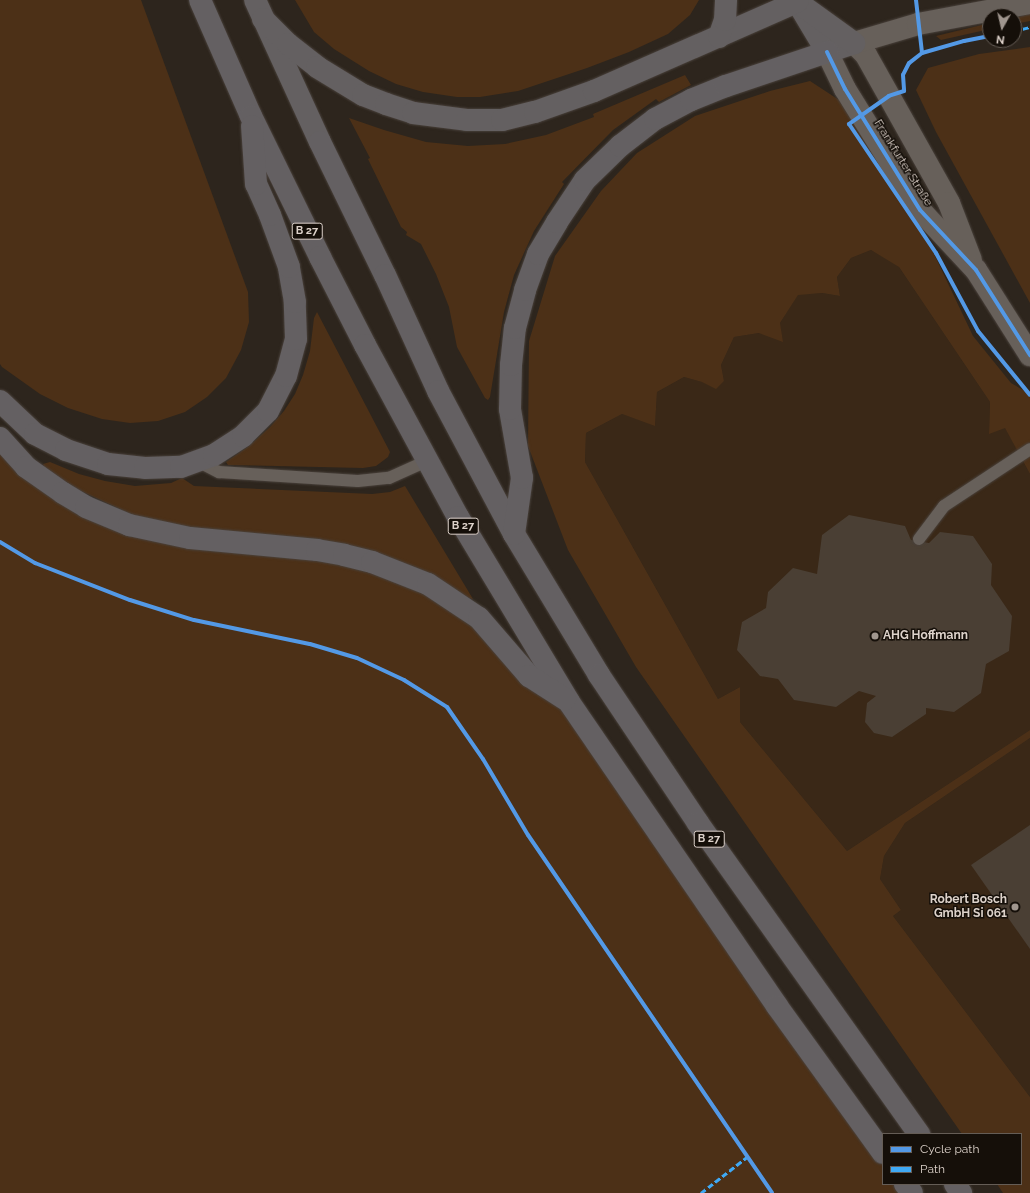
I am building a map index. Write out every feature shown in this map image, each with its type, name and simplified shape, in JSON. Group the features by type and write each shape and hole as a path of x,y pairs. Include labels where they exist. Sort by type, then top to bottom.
{"highway":[{"name":"B 27","path":"200,0 251,116 341,299 458,517 569,702 768,994 882,1152"},
{"path":"514,534 522,478 510,409 511,365 516,328 525,290 538,254 573,198 585,180 620,146 655,120 691,100 726,86 827,52"},
{"path":"0,401 35,434 66,450 108,464 145,468 181,467 214,455 243,436 268,411 286,376 296,340 295,302 289,268 270,215 256,184 251,116"},
{"name":"B 27","path":"320,142 385,275 438,390 514,534 599,675 698,823 918,1133"},
{"path":"0,438 26,466 63,493 86,507 128,525 190,538 318,550 344,555 372,562 428,584 478,618 529,676 569,702"},
{"path":"906,1185 912,1193"}],"main road":[{"path":"719,38 725,20 726,0"},
{"path":"259,10 288,44 317,66 363,95 413,113 467,120 502,120 535,112 594,91 719,38 799,1"},
{"path":"799,1 854,43"},
{"path":"799,1 827,52 854,43"},
{"name":"B 27","path":"259,10 320,142"}],"street":[{"path":"854,43 918,24 1030,3"},
{"name":"Frankfurter Straße","path":"854,43 866,55 949,203 976,270"},
{"name":"Frankfurter Straße","path":"827,52 845,89 920,210 976,270 1030,354"}],"lane":[{"path":"919,539 944,506 1030,449"},
{"path":"197,461 219,472 358,481 389,478 427,461"}],"shaded area":[{"path":"0,0 141,0 248,292 249,322 241,350 226,378 207,397 185,412 158,421 130,423 102,419 68,408 40,394 0,364"},
{"path":"295,0 699,0 690,15 668,34 629,52 518,91 480,97 457,97 423,92 396,84 369,71 334,49 314,32"},
{"path":"1030,14 1030,21 1022,22 1022,16"},
{"path":"982,25 982,31 941,40 936,36"},
{"path":"1030,47 1030,303 936,132 916,90 928,68 979,54"},
{"path":"685,75 691,85 659,102 656,99 613,130 562,182 564,184 534,231 514,275 504,312 490,397 488,400 485,398 457,347 449,307 436,274 421,244 406,235 407,232 401,227 368,159 370,158 349,118 426,142 468,146 505,144 546,135 594,117 593,114"},
{"path":"810,81 839,100 915,214 973,336 1011,383 1030,394 1030,474 1005,428 989,434 990,402 899,267 871,250 851,258 837,277 840,296 822,293 798,295 780,323 783,342 759,333 734,337 721,365 724,381 716,389 702,382 684,377 657,392 655,426 622,414 586,433 585,462 718,699 740,687 740,722 847,851 1030,730 1030,738 905,823 884,856 880,879 901,910 893,916 1030,1097 1030,1193 1003,1193 998,1185 1022,1185 1022,1133 961,1133 636,667 568,550 528,446 529,341 555,256 601,191 637,153 695,116 770,91"},
{"path":"871,250 897,264 990,402 989,433 1005,427 1030,474 1030,730 847,851 740,722 740,687 718,699 585,462 586,433 622,414 655,425 657,392 684,377 703,382 716,388 724,381 721,365 734,337 759,333 780,323 798,294 822,293 840,296 837,277 851,258"},
{"path":"317,312 390,452 388,457 376,466 363,468 228,465 226,462 249,446 270,427 284,411 295,394 303,375 310,351 314,318"},
{"path":"0,446 86,507 428,584 569,702 882,1151 882,1185 907,1185 912,1193 0,1193"},
{"path":"50,462 79,474 105,481 135,486 171,483 182,478 194,486 372,494 390,492 405,486 473,599 207,530 165,523 133,515 64,483 44,467 43,464"},
{"path":"1030,738 1030,1097 893,916 901,910 880,879 884,856 905,823"}],"building":[{"name":"AHG Hoffmann","path":"849,515 905,526 911,540 929,543 940,532 973,536 992,564 991,585 1012,616 1009,651 986,664 981,693 954,712 926,708 926,714 892,737 874,733 865,722 867,703 876,696 859,691 836,707 794,700 778,679 760,676 737,650 742,622 766,608 768,592 793,568 817,574 822,535"},
{"name":"Robert Bosch GmbH Si 061","path":"1030,825 1030,949 971,865"}],"marked path":[{"path":"1022,29 1030,27"},
{"path":"701,1193 747,1157"}],"cycle path":[{"path":"916,0 922,53 909,63 903,75 904,91 889,96 849,124 936,253 978,331 1030,395"},
{"path":"922,53 982,38"},
{"path":"827,52 845,89 920,210 976,270 1030,355"},
{"path":"0,542 35,563 130,600 194,620 310,644 357,658 404,680 447,707 483,759 528,835 772,1193"}],"place":[{"name":"AHG Hoffmann","path":"875,636"},
{"name":"Robert Bosch GmbH Si 061","path":"1015,907"}]}
